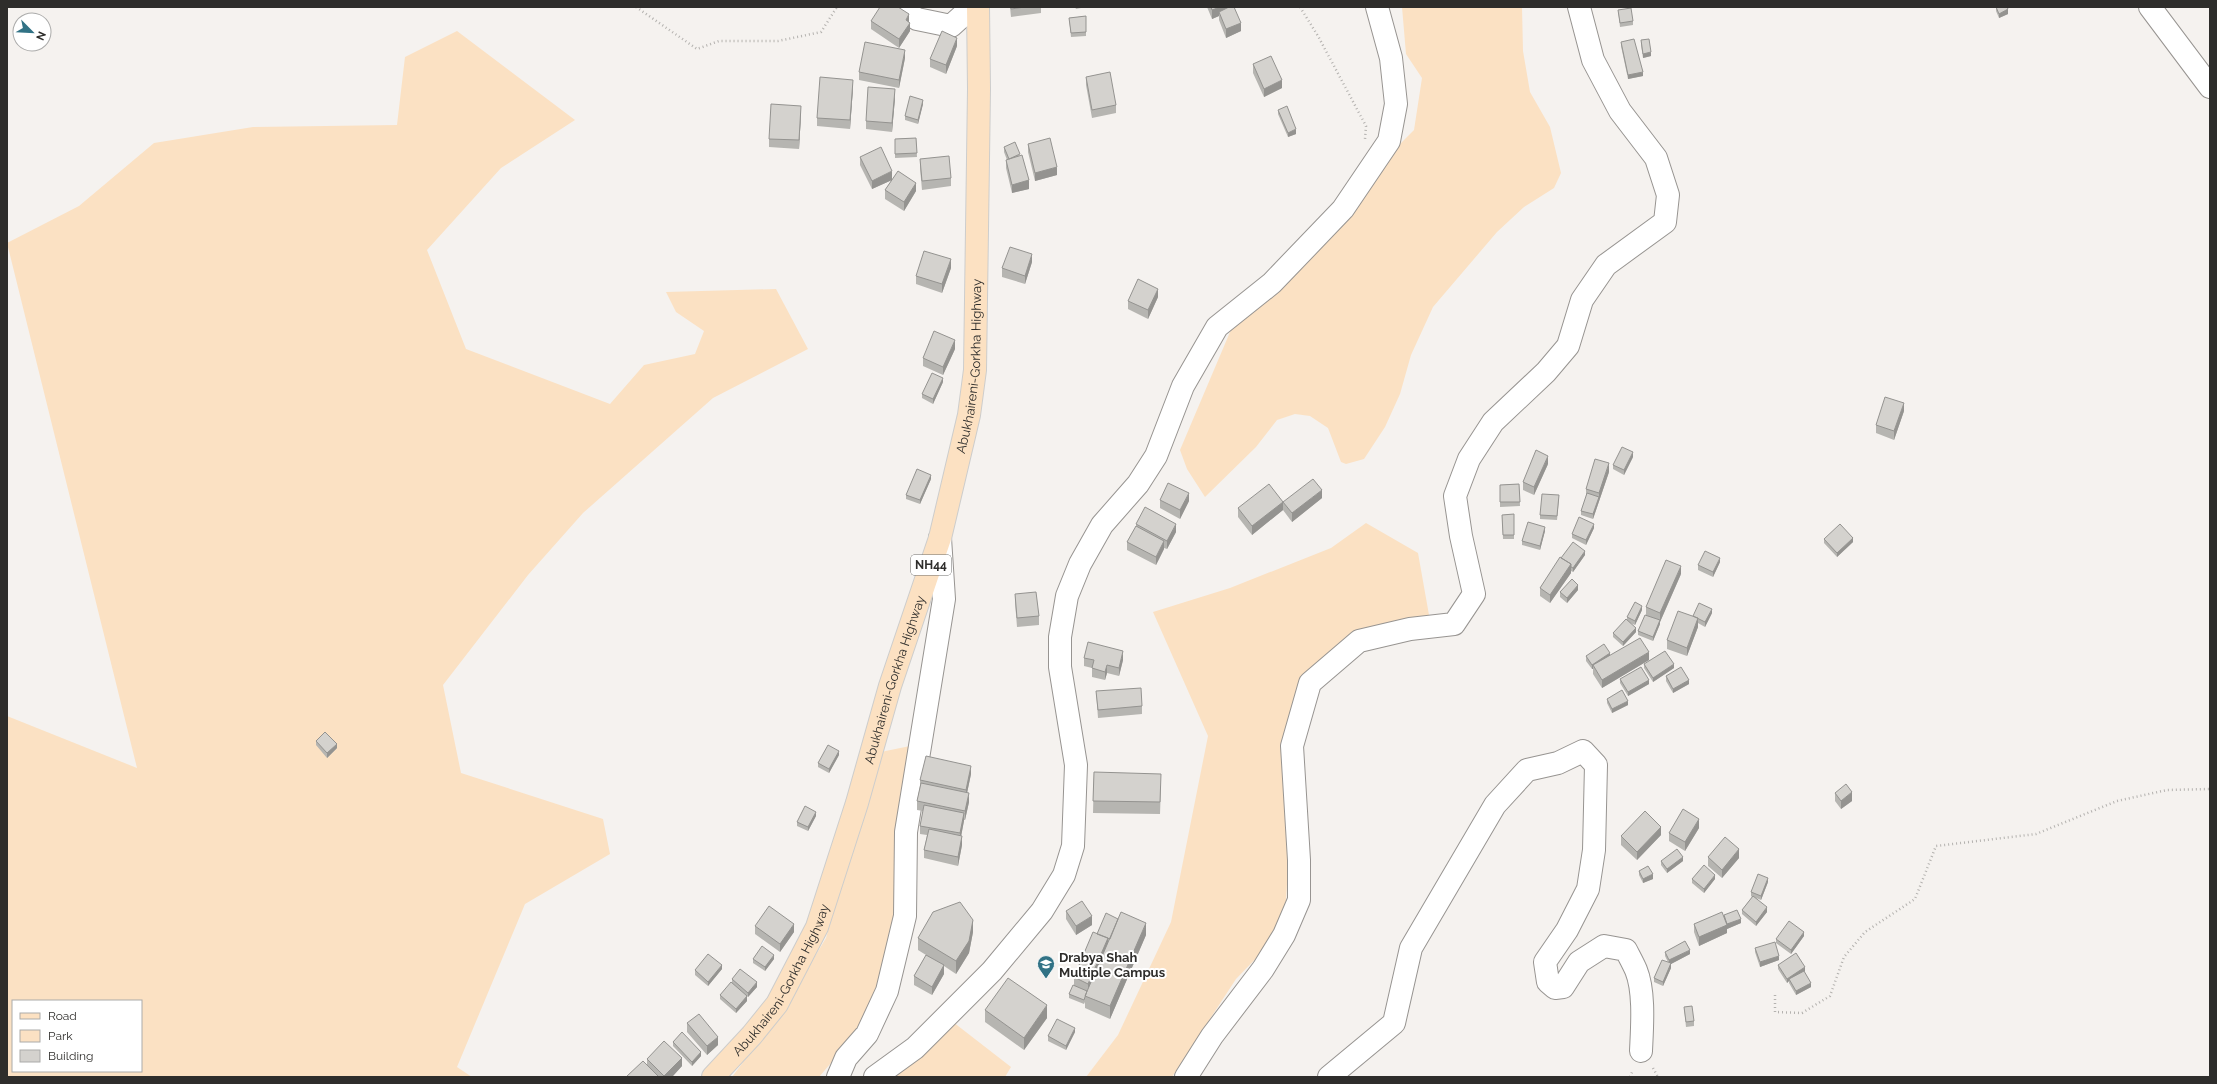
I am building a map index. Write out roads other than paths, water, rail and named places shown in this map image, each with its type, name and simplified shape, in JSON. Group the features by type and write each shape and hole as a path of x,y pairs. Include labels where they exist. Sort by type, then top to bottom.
{"main road":[{"name":"Abukhaireni-Gorkha Highway","path":"713,1077 752,1035 777,1004 817,928 857,803 890,686 940,538 969,414 975,370 979,90 978,7"}],"street":[{"path":"898,7 917,19 951,26 972,7"},
{"path":"875,1077 915,1048 992,971 1042,911 1064,875 1073,846 1076,787 1076,765 1060,667 1060,637 1067,596 1080,564 1102,525 1138,484 1156,456 1183,386 1217,327 1272,283 1343,209 1389,141 1396,104 1391,58 1377,7"},
{"path":"1186,1077 1212,1036 1263,969 1284,935 1298,900 1299,860 1292,746 1310,683 1359,641 1410,629 1454,624 1474,594 1461,536 1455,496 1469,458 1493,422 1546,372 1568,346 1582,300 1606,265 1665,222 1668,195 1656,158 1620,111 1593,60 1579,7"},
{"path":"2150,7 2210,87"},
{"path":"838,1077 846,1058 867,1034 887,991 905,916 906,832 944,599 940,538"},
{"path":"1329,1077 1394,1023 1410,948 1495,805 1527,770 1558,763 1582,751 1596,765 1594,850 1588,890 1567,930 1545,962 1548,982 1555,988 1563,987 1579,962 1604,946 1626,950 1637,971 1640,989 1642,1020 1641,1051"}],"place":[{"name":"Drabya Shah Multiple Campus","path":"1046,979"}]}
